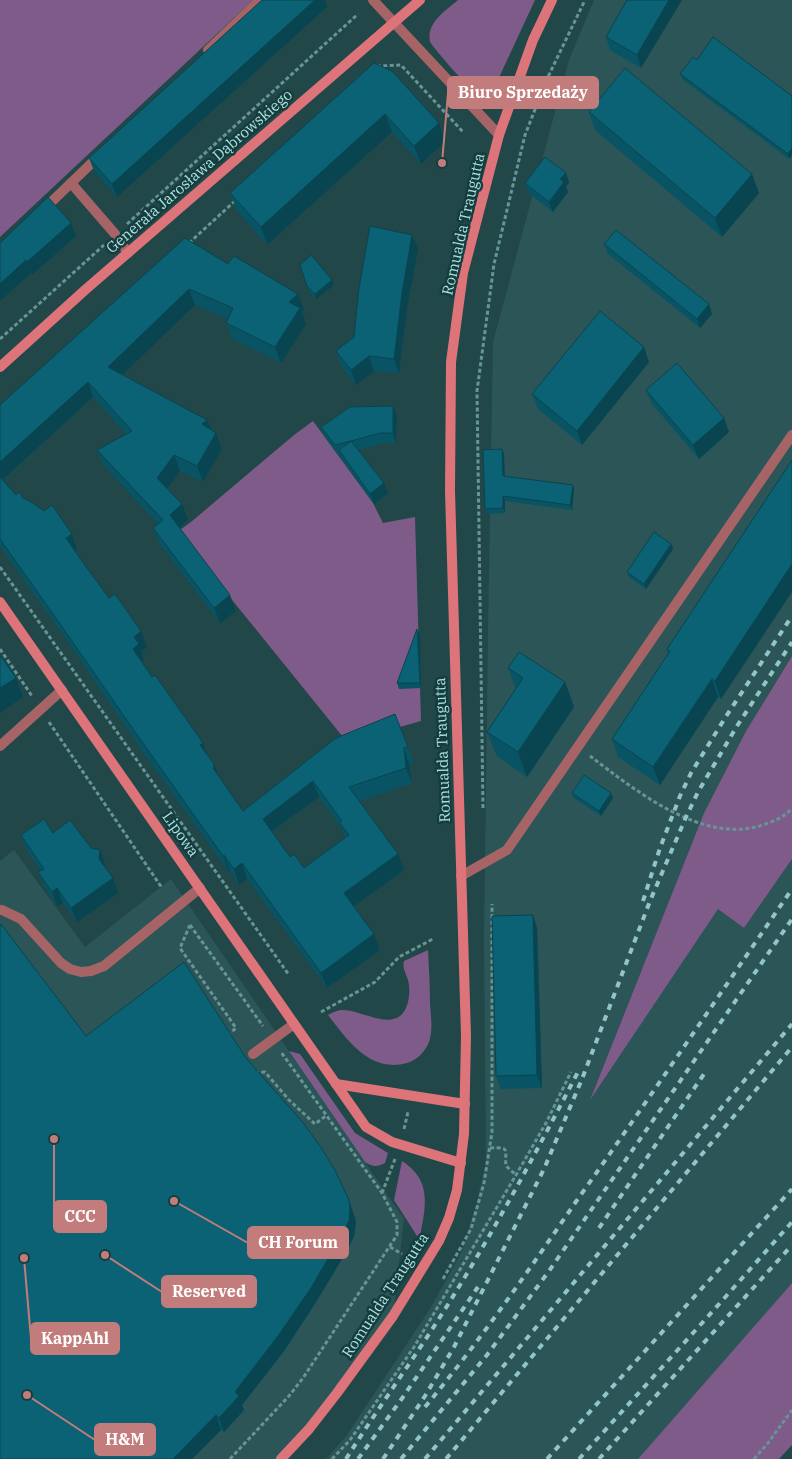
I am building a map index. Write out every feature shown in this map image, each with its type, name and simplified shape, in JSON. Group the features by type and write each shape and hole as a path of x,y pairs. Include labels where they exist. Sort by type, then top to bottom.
{"main road":[{"name":"Generała Jarosława Dąbrowskiego","path":"0,367 128,253 420,0"},
{"name":"Romualda Traugutta","path":"281,1459 309,1429 393,1316 439,1241 449,1218 457,1190 464,1134 466,1043 450,491 451,362 464,273 499,135 533,40 552,0"},
{"name":"Lipowa","path":"0,602 366,1127 392,1142 461,1164"},
{"path":"336,1084 465,1104"}],"street":[{"path":"204,54 260,0"},
{"path":"373,0 499,135"},
{"path":"35,217 106,149"},
{"path":"71,182 115,234 128,253"},
{"path":"461,876 506,850 792,435"},
{"path":"0,746 62,690"},
{"path":"0,910 21,919 61,963 70,969 91,972 104,966 200,888"},
{"path":"253,1054 294,1024"}],"path":[{"path":"483,808 477,391 494,264 525,135 547,79 585,0"},
{"path":"0,339 358,14"},
{"path":"372,73 379,66 401,65 464,133"},
{"path":"186,247 243,194"},
{"path":"0,567 288,975"},
{"path":"0,649 162,888"},
{"path":"578,746 624,781 674,813 709,826 731,829 755,828 776,820 792,808"},
{"path":"443,1279 471,1228 484,1182 490,1148 492,1122 492,904"},
{"path":"228,1041 227,1036 236,1028 180,948 190,925 382,1193 397,1222 397,1235 390,1247 298,1385 230,1459"},
{"path":"321,1012 375,982 398,958 433,939"},
{"path":"251,1073 264,1072 289,1100 315,1124 327,1116"},
{"path":"332,1459 350,1440 414,1347 546,1123 571,1072"},
{"path":"403,1132 408,1112"},
{"path":"490,1148 499,1148 506,1151 506,1166 516,1175"},
{"path":"382,1193 396,1156"},
{"path":"390,1247 402,1254"},
{"path":"754,1459 792,1410"}],"shaded area":[{"path":"0,0 253,0 0,237"},
{"path":"458,0 535,0 496,84 488,92 479,93 472,89 452,69 430,42 431,29 434,23 442,13"},
{"path":"594,0 792,0 792,656 746,731 704,813 591,1097 718,908 744,928 792,859 792,1283 638,1459 326,1459 347,1435 431,1307 461,1253 476,1205 486,1163 484,940 493,342 569,60"},
{"path":"313,421 373,503 383,523 415,517 421,721 347,742 177,532"},
{"path":"792,656 792,859 744,928 718,909 590,1100 704,813 746,731"},
{"path":"14,850 85,947 171,879 404,1219 393,1316 281,1459 0,1459 0,861"},
{"path":"428,950 431,1033 427,1046 417,1058 407,1063 394,1065 371,1059 352,1044 328,1015 343,1010 387,1020 400,1016 405,1009 409,994 404,961"},
{"path":"289,1051 300,1054 355,1133 388,1153 385,1163 375,1166 365,1162"},
{"path":"402,1161 412,1168 422,1185 425,1204 420,1236 417,1236 394,1200"},
{"path":"792,1283 792,1445 779,1459 638,1459"}],"building":[{"path":"262,0 315,0 112,184 89,158"},
{"path":"627,0 669,0 637,55 606,37"},
{"path":"713,37 792,96 792,148 788,154 680,74 693,57 697,60"},
{"path":"374,63 392,71 439,123 414,146 385,114 261,227 230,193"},
{"path":"625,68 752,174 715,218 589,112"},
{"path":"545,157 566,173 560,179 564,182 549,202 525,183"},
{"path":"48,197 71,223 0,284 0,243"},
{"path":"370,226 412,235 402,293 394,359 369,356 351,370 336,351 354,337 359,288"},
{"path":"616,230 709,304 697,319 604,244"},
{"path":"185,238 228,264 234,256 298,294 289,302 300,308 275,347 226,323 233,308 189,289 108,367 207,420 202,424 216,433 197,466 174,455 157,478 182,504 170,515 230,595 214,608 153,528 163,520 97,450 132,431 88,382 0,462 0,405"},
{"path":"311,255 332,280 315,294 307,286 300,265"},
{"path":"600,311 644,347 577,431 532,394"},
{"path":"677,363 724,418 693,445 646,390"},
{"path":"393,406 393,433 380,433 335,445 321,427 350,407"},
{"path":"351,441 384,483 370,494 339,450"},
{"path":"502,449 503,476 573,485 570,505 503,496 503,508 485,509 483,450"},
{"path":"792,460 792,564 715,681 712,679 653,767 612,739 670,651 667,649"},
{"path":"0,477 16,495 19,492 23,498 44,511 52,505 72,534 66,538 84,564 109,598 115,594 141,631 134,637 139,644 133,649 152,677 155,675 203,743 200,745 214,764 215,767 213,768 243,811 336,738 395,714 408,747 404,748 406,768 349,787 398,854 344,893 374,934 321,973 242,863 234,869 223,856 0,539","holes":["313,781 342,821 340,823 349,835 304,868 294,854 290,857 263,819"]},
{"path":"654,532 671,544 644,584 627,572"},
{"path":"417,629 420,683 397,683"},
{"path":"519,652 565,682 518,752 487,732 523,678 508,668"},
{"path":"0,655 16,678 0,688"},
{"path":"584,775 611,793 599,811 572,793"},
{"path":"44,819 53,833 70,820 91,848 100,850 99,859 113,878 71,908 57,888 52,892 38,872 44,869 21,835"},
{"path":"533,915 537,1075 496,1076 492,916"},
{"path":"1,924 86,1036 184,962 246,1058 304,1124 320,1146 335,1170 349,1200 349,1221 342,1235 311,1288 278,1336 235,1392 239,1396 219,1418 216,1415 173,1459 0,1459"}],"railway":[{"path":"643,901 660,848 691,773 792,616"},
{"path":"383,1459 425,1396 454,1347 544,1169 582,1079 650,901 698,792 737,726 792,642"},
{"path":"425,1407 521,1281 792,889"},
{"path":"401,1459 487,1355 549,1271 792,919"},
{"path":"425,1459 792,1024"},
{"path":"446,1459 792,1047"},
{"path":"346,1459 439,1318 486,1242 579,1070"},
{"path":"599,1228 706,1071"},
{"path":"547,1459 792,1189"},
{"path":"579,1459 792,1222"},
{"path":"599,1459 792,1245"},
{"path":"358,1459 478,1287"}],"place":[{"name":"Biuro Sprzedaży","path":"442,163"},
{"name":"CCC","path":"54,1139"},
{"name":"CH Forum","path":"174,1201"},
{"name":"Reserved","path":"105,1255"},
{"name":"KappAhl","path":"24,1258"},
{"name":"H&M","path":"27,1395"}]}
